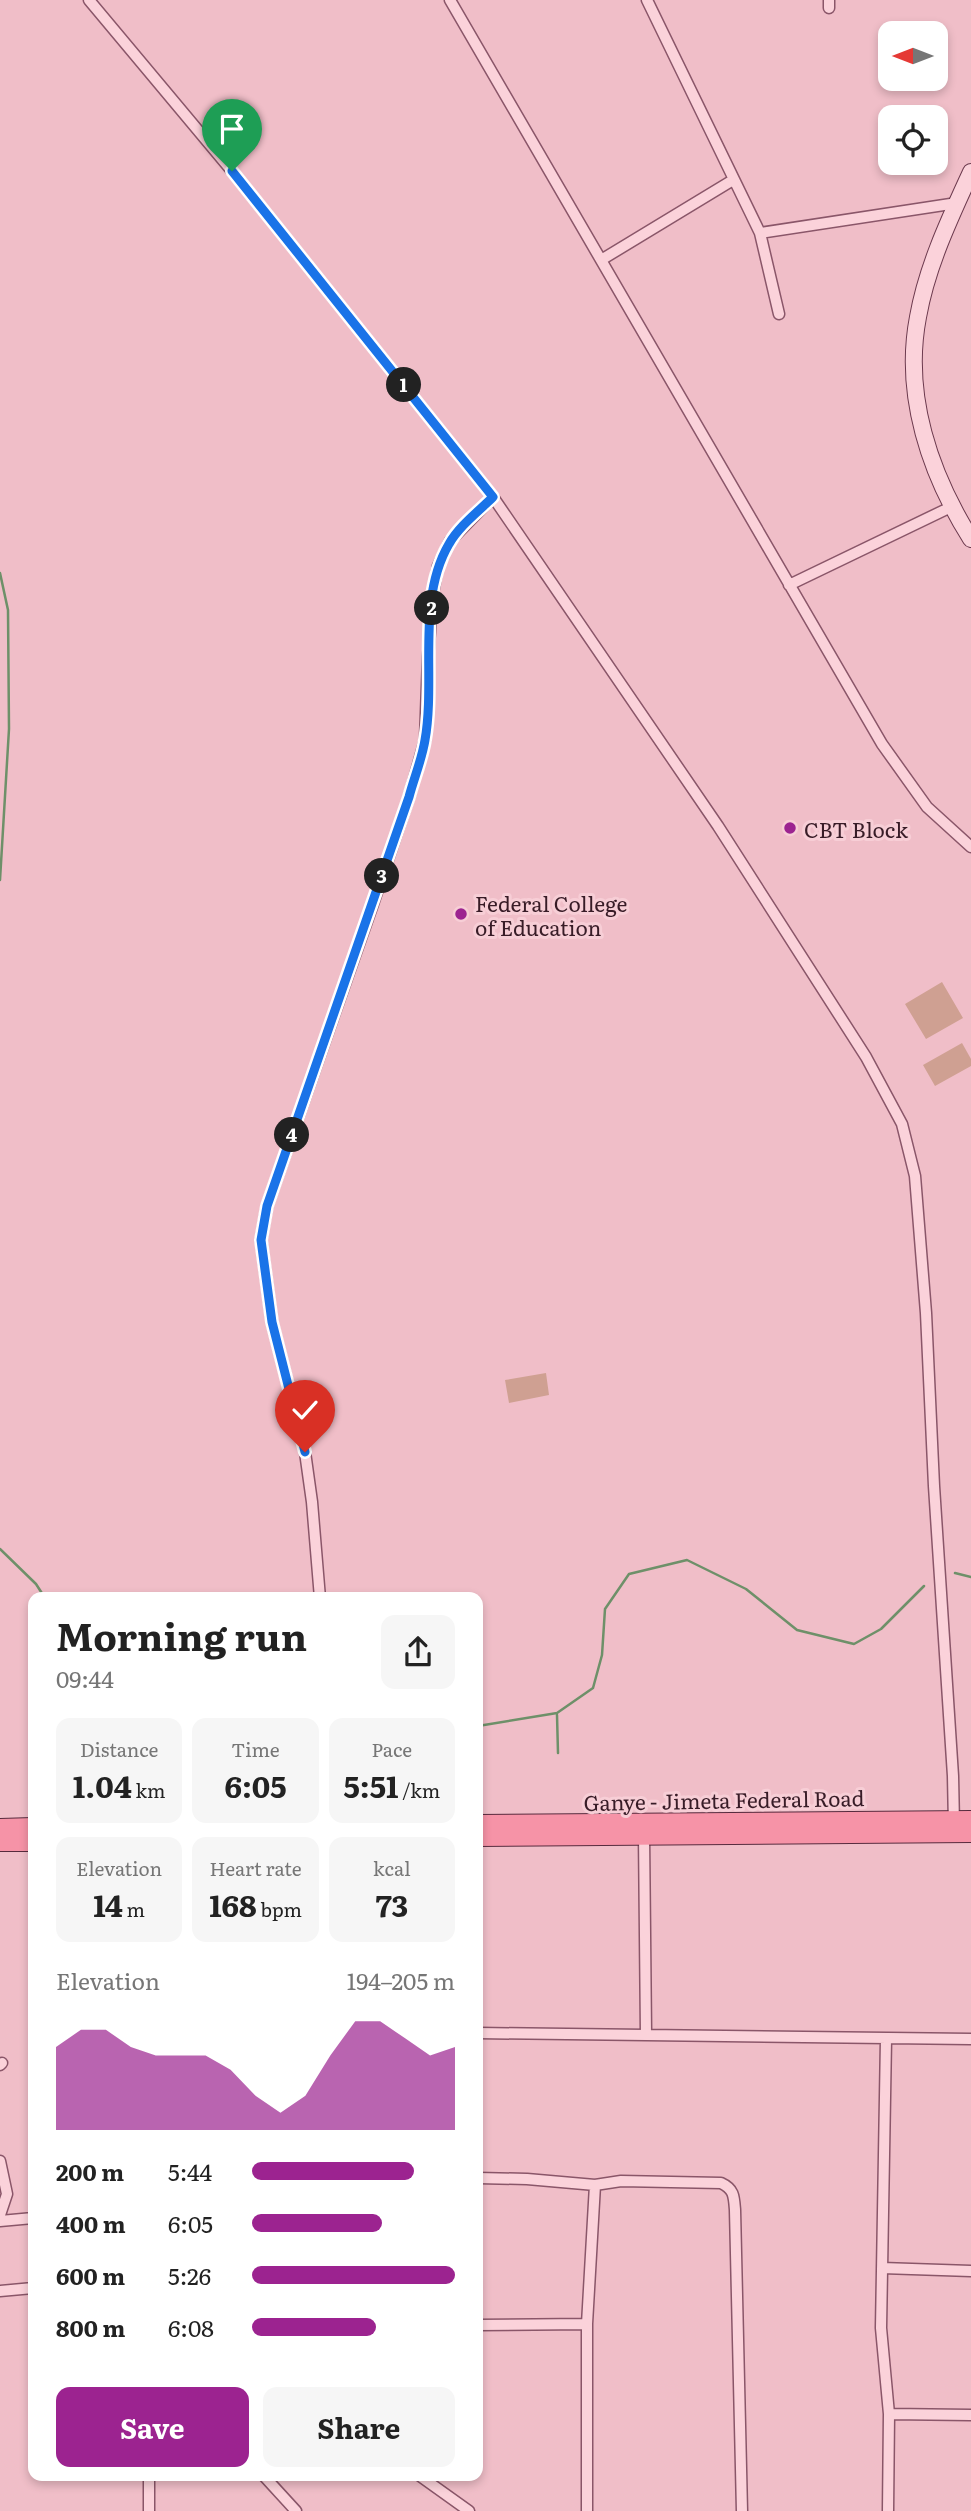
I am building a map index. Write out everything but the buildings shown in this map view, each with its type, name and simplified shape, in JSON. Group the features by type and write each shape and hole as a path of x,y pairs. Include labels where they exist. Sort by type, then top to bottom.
{"main road":[{"path":"971,172 934,261 923,297 914,353 915,389 927,447 951,507 971,539"},
{"name":"Ganye - Jimeta Federal Road","path":"483,1824 962,1826"},
{"name":"Ganye - Jimeta Federal Road","path":"483,1837 962,1826"},
{"path":"0,1828 28,1827"},
{"path":"0,1842 28,1842"}],"street":[{"path":"89,0 232,171 493,497 718,826 866,1057 902,1124 915,1176 962,1826"},
{"path":"450,0 882,744 927,807 971,847"},
{"path":"647,0 760,233 779,314"},
{"path":"601,260 733,180"},
{"path":"760,233 957,203"},
{"path":"319,1592 305,1452 272,1322 261,1240 267,1206 393,844 425,740 428,657 438,566 450,541 493,497"},
{"path":"789,584 951,507"},
{"path":"644,1835 646,2034"},
{"path":"483,2033 971,2039"},
{"path":"886,2039 881,2328 889,2414 888,2511"},
{"path":"0,2161 7,2194 0,2218 28,2218"},
{"path":"483,2178 595,2185 621,2181 721,2183 730,2188 734,2196 742,2511"},
{"path":"587,2511 587,2324 595,2185"},
{"path":"882,2268 971,2271"},
{"path":"0,2291 28,2288"},
{"path":"483,2325 587,2324"},
{"path":"889,2414 971,2415"},
{"path":"149,2481 149,2511"},
{"path":"269,2481 296,2511"},
{"path":"427,2481 469,2511"}],"shaded area":[{"path":"942,982 963,1018 926,1039 905,1004"},
{"path":"962,1043 971,1059 971,1066 935,1086 923,1065"},
{"path":"546,1373 549,1395 509,1403 505,1380"}],"waterway":[{"path":"0,573 8,610 9,729 0,880"},
{"path":"0,1549 41,1592"},
{"path":"483,1725 557,1713 593,1688 602,1655 605,1609 629,1574 687,1560 746,1589 797,1630 854,1644 881,1629 924,1586"},
{"path":"955,1573 971,1577"},
{"path":"557,1715 558,1753"}],"place":[{"name":"CBT Block","path":"790,828"},
{"name":"Federal College of Education","path":"461,914"}],"route":[{"path":"232,171 493,497 450,541 438,566 428,657 425,740 373,904 267,1206 261,1240 272,1322 305,1452"}]}
